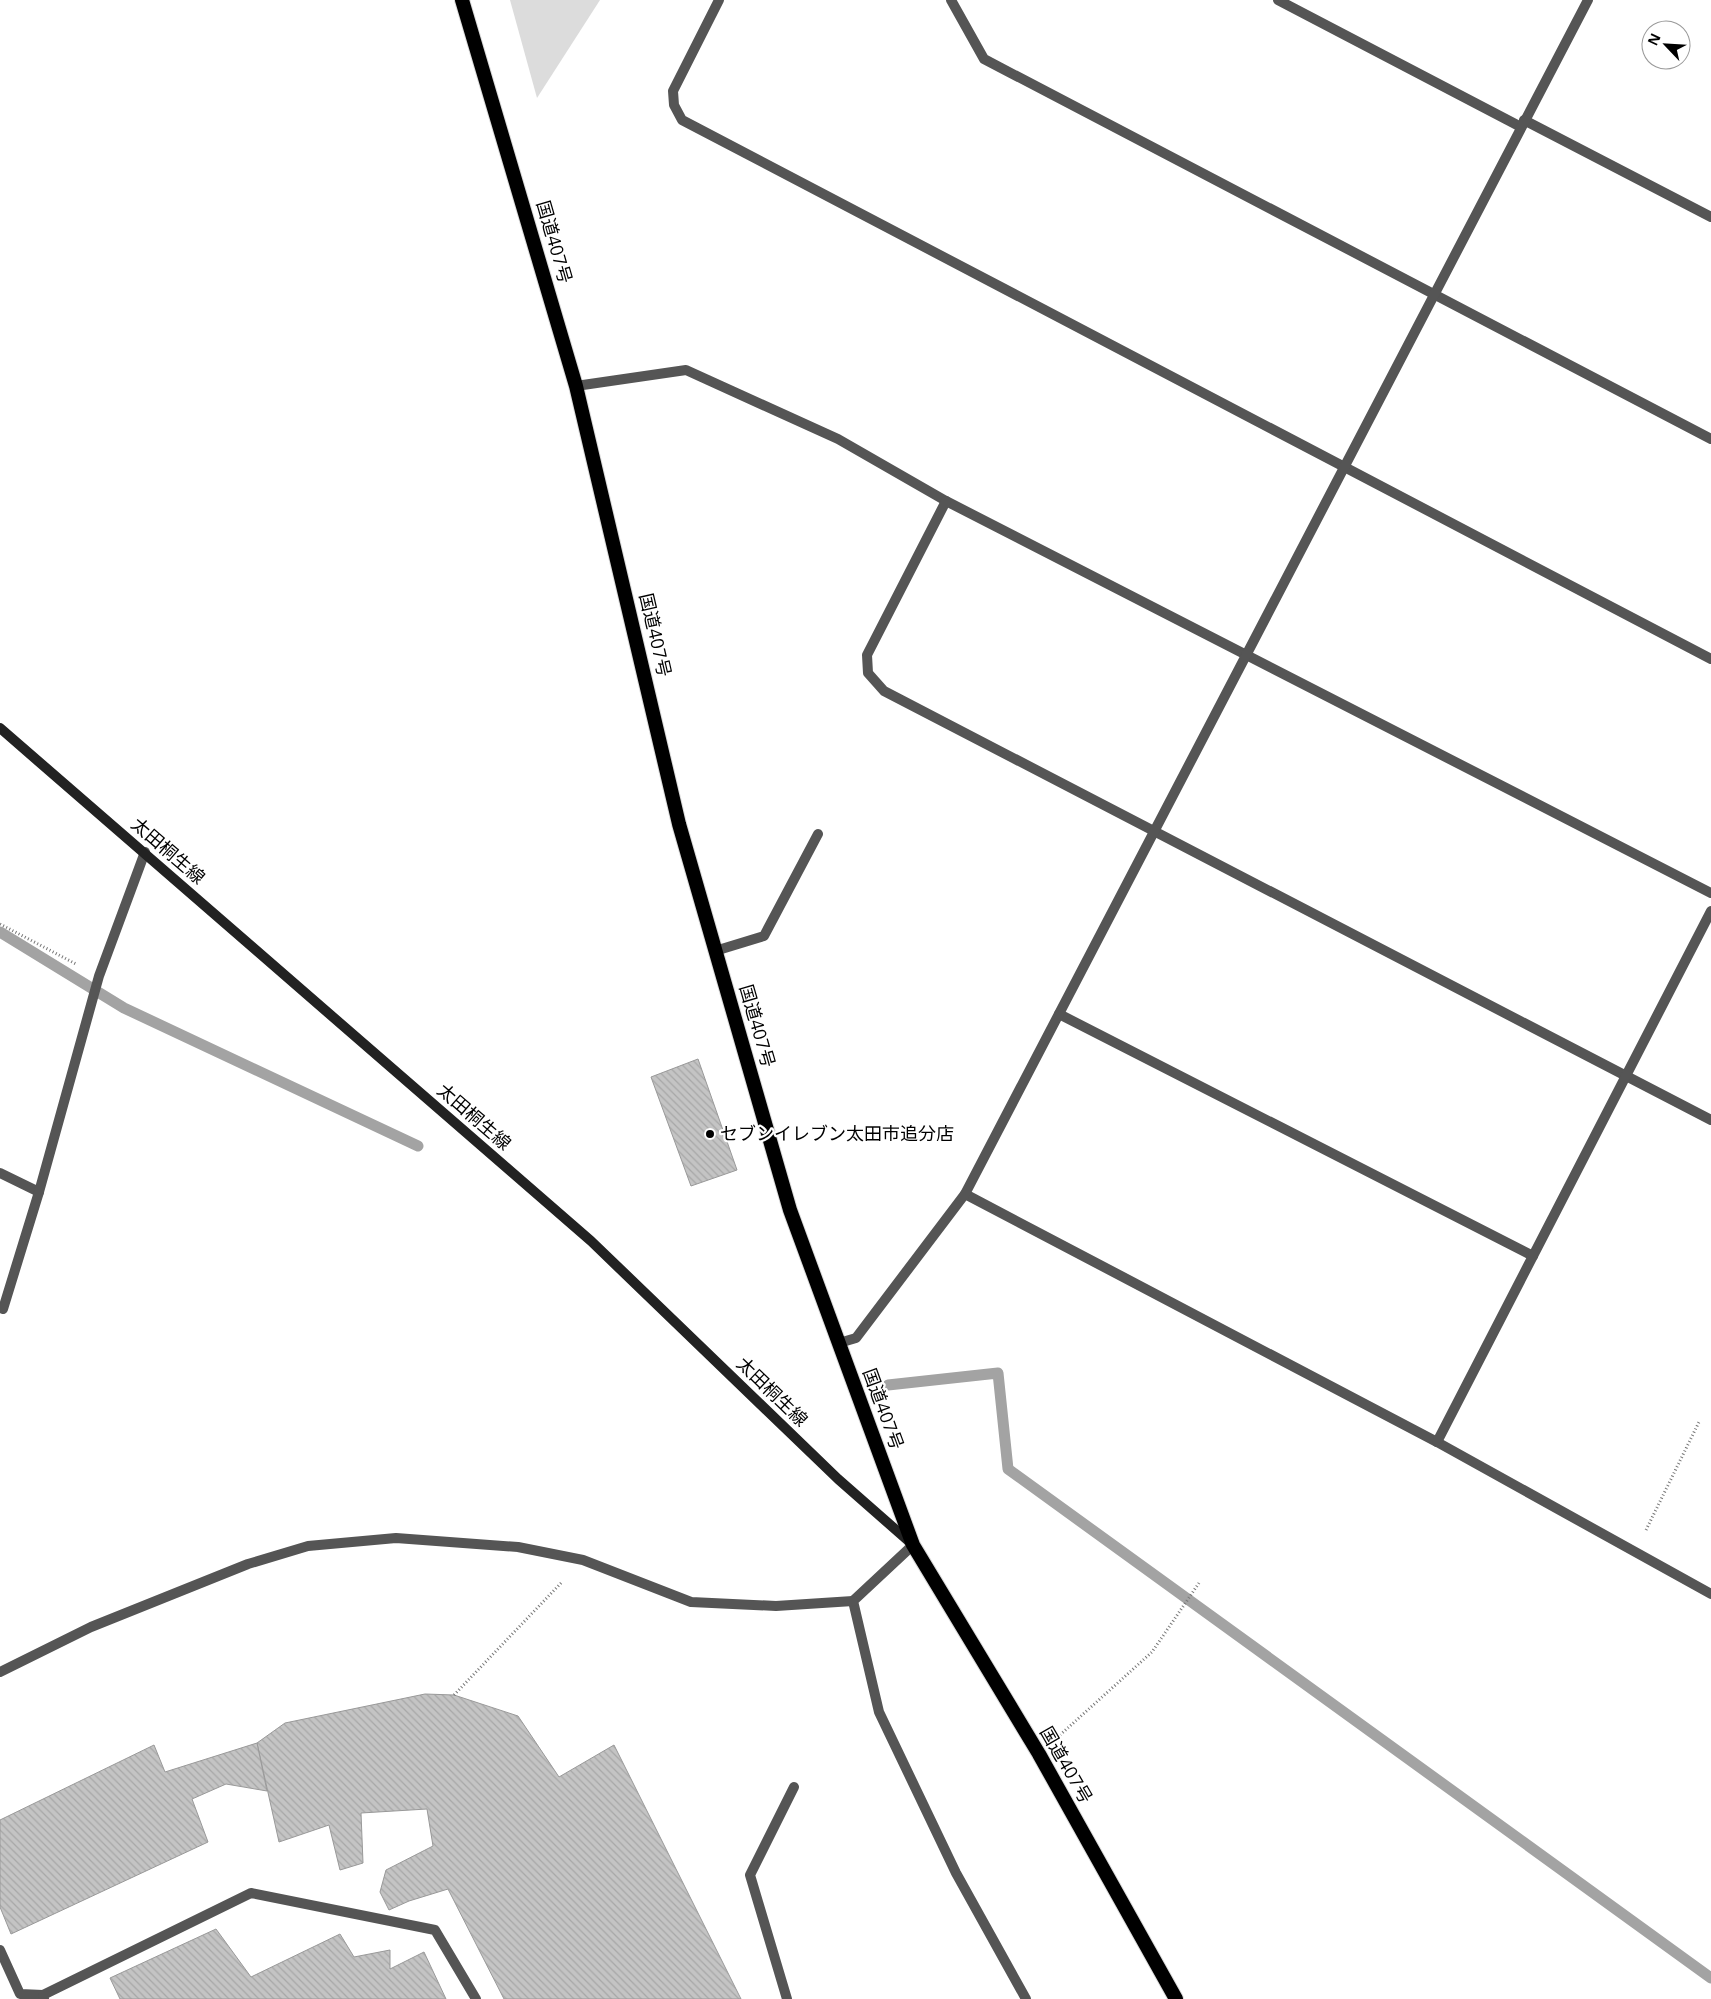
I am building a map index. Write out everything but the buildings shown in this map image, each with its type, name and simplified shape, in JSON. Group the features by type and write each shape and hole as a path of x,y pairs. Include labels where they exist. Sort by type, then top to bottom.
{"highway":[{"name":"国道407号","path":"462,0 576,386 679,824 790,1210 913,1544 1039,1754 1176,1999"}],"main road":[{"name":"太田桐生線","path":"0,728 592,1241 838,1479 913,1544"}],"street":[{"path":"719,0 673,91 674,105 682,120 1711,659"},
{"path":"951,0 984,59 1711,439"},
{"path":"1278,0 1711,217"},
{"path":"839,1343 856,1338 965,1194 1522,123 1588,0"},
{"path":"576,386 686,370 838,439 946,501 1711,893"},
{"path":"946,501 867,655 868,673 884,691 1711,1120"},
{"path":"716,951 764,936 818,834"},
{"path":"3,1309 39,1192 99,976 145,852"},
{"path":"1437,1442 1711,911"},
{"path":"1059,1014 1533,1256"},
{"path":"0,1173 39,1192"},
{"path":"965,1194 1437,1442 1711,1594"},
{"path":"0,1672 91,1627 248,1564 308,1546 396,1538 518,1547 583,1560 691,1602 776,1606 853,1600 913,1544"},
{"path":"853,1600 879,1712 956,1872 1026,1999"},
{"path":"787,1999 750,1875 794,1787"},
{"path":"0,1950 20,1994 44,1997 251,1893 434,1930 476,1999"}],"path":[{"path":"0,924 99,976"},
{"path":"1634,1553 1700,1420"},
{"path":"454,1695 583,1560"},
{"path":"1039,1754 1152,1652 1199,1583"}],"shaded area":[{"path":"510,0 600,0 537,98"}],"waterway":[{"path":"0,932 124,1008 418,1146"},
{"path":"888,1385 998,1373 1008,1469 1711,1978"}],"place":[{"name":"セブンイレブン太田市追分店","path":"710,1134"}]}
